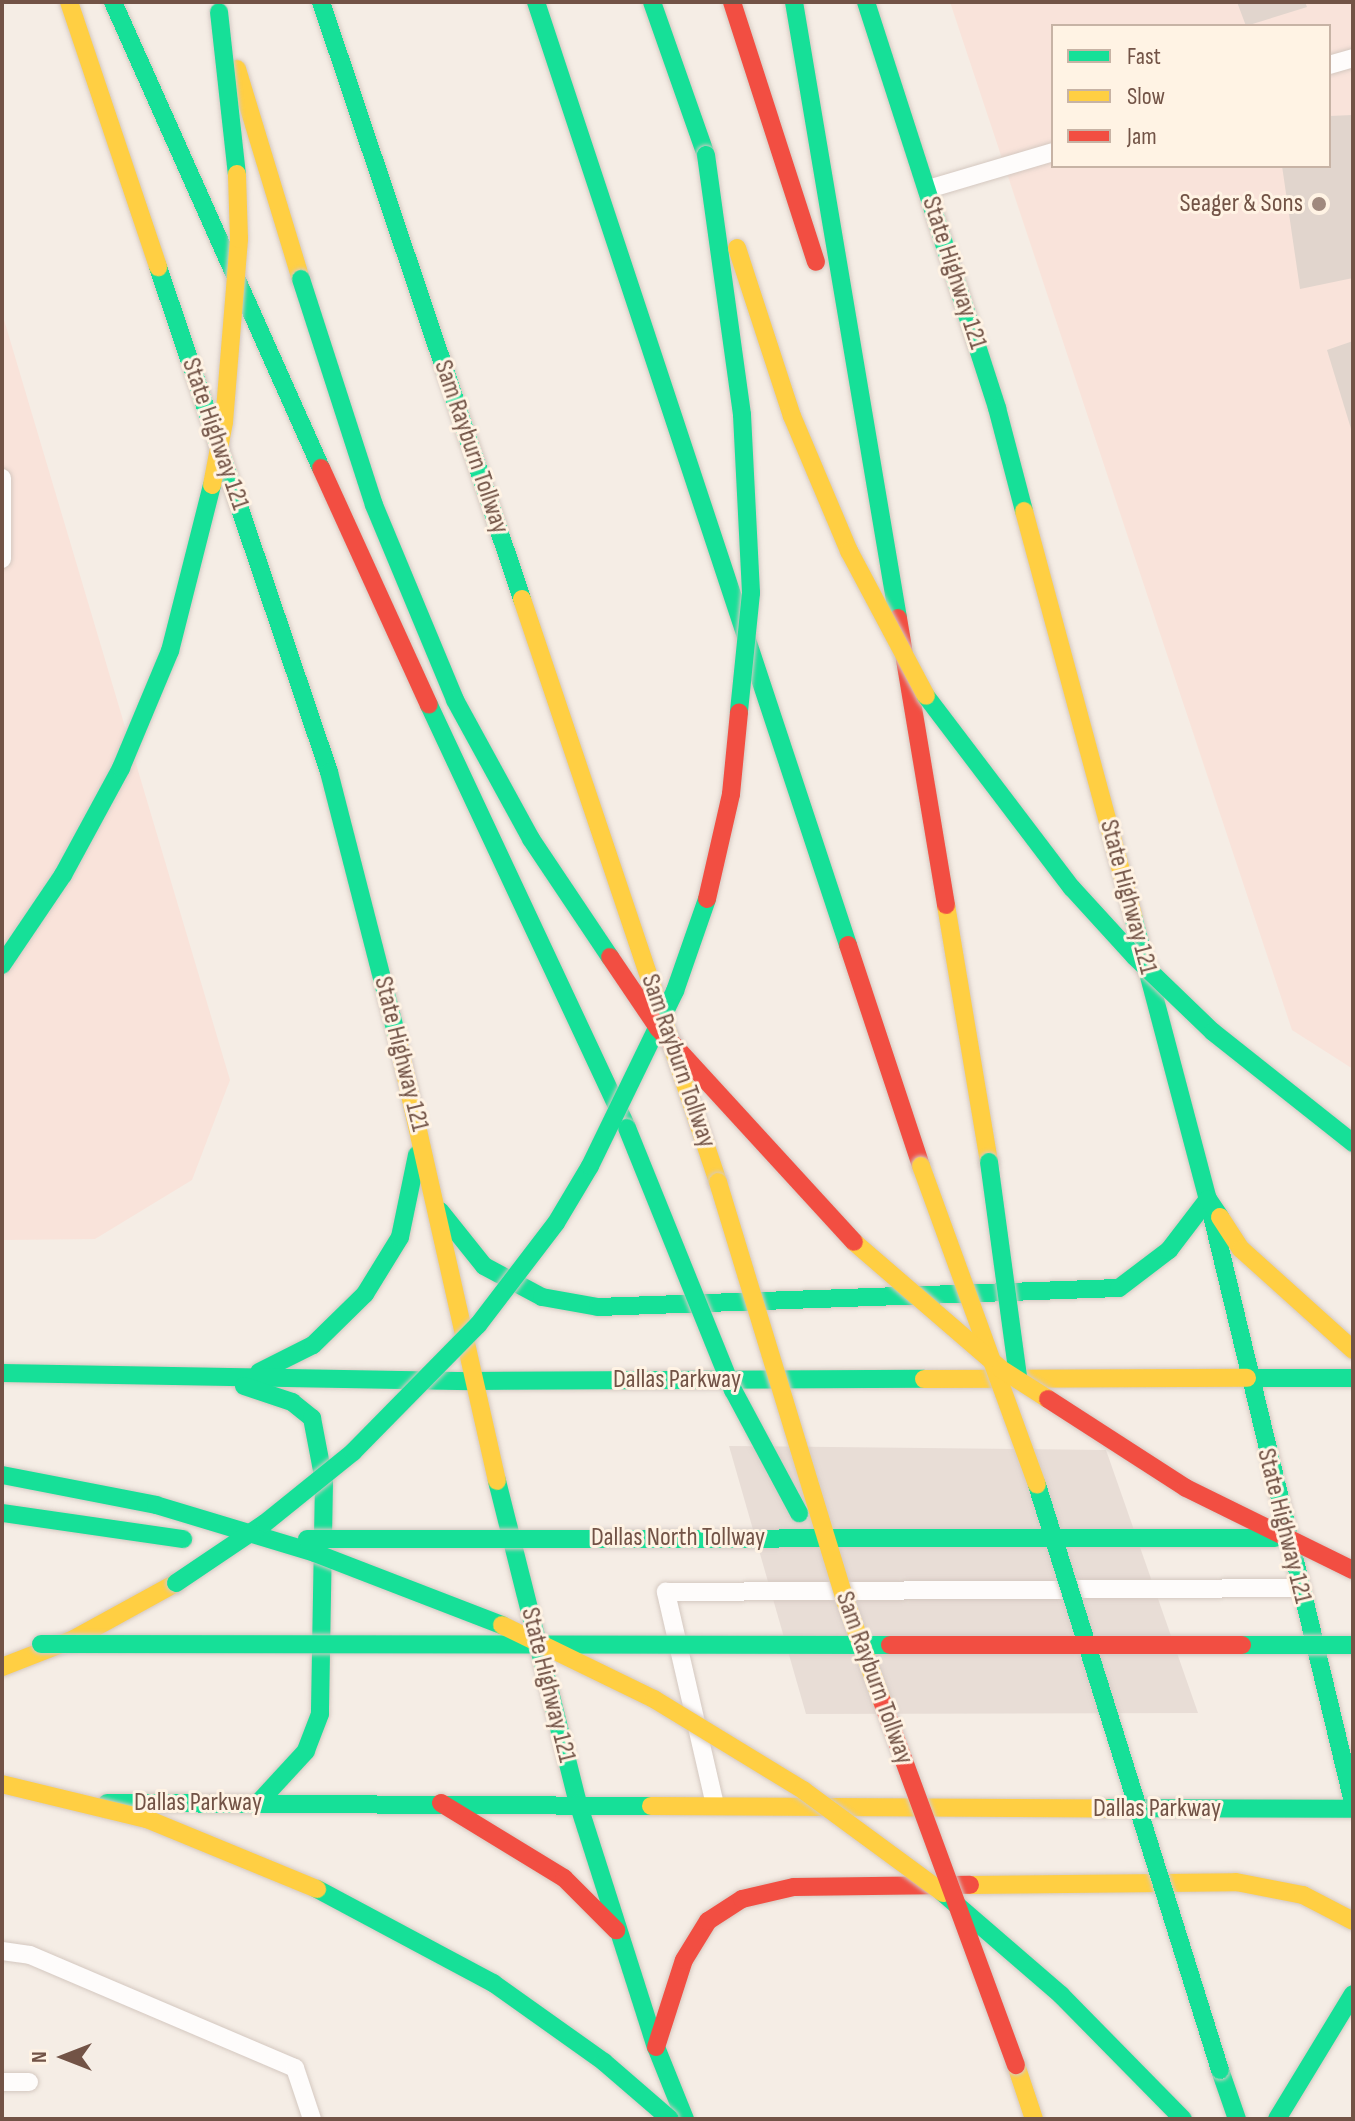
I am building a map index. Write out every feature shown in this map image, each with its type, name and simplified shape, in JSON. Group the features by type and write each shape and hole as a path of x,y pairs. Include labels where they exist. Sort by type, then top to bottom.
{"main road":[{"name":"State Highway 121","path":"69,2 329,772 421,1133 472,1381 578,1803 656,2047 685,2119"},
{"path":"113,2 380,601 627,1128 733,1390 845,1600"},
{"name":"Sam Rayburn Tollway","path":"321,2 718,1182 845,1600 1034,2119"},
{"path":"536,2 921,1166 1029,1458 1237,2119"},
{"path":"652,2 792,416 849,551 917,682 981,773 1135,957 1213,1032 1353,1143"},
{"path":"732,2 865,413"},
{"path":"794,2 989,1162 1029,1458"},
{"name":"State Highway 121","path":"866,2 997,408 1208,1199 1248,1381 1353,1802"},
{"path":"2,965 63,875 121,768 170,651 203,537 224,422 239,239 234,132 217,7"},
{"path":"217,7 339,402 400,574 488,764 616,971 783,1173 941,1322 1001,1369 1186,1488 1353,1570"},
{"path":"2,1667 74,1639 176,1583 265,1523 353,1452 415,1392 518,1277 556,1223 628,1096 704,910 731,794 744,701 751,593 749,506 706,155"},
{"path":"255,1373 313,1345 365,1294 400,1237 421,1133"},
{"path":"434,1203 484,1266 542,1297 598,1307 1119,1288 1169,1250 1208,1199 1241,1249 1353,1350"},
{"name":"Dallas Parkway","path":"2,1373 255,1373 472,1381 1248,1381 1353,1378"},
{"path":"202,1374 301,1407 312,1418 320,1448 320,1714 306,1751 258,1803"},
{"path":"2,1475 156,1505 315,1553 476,1612 654,1699 803,1790 940,1891 1061,1995 1183,2119"},
{"path":"2,1513 183,1539"},
{"name":"Dallas North Tollway","path":"29,1538 1337,1539"},
{"path":"2,1644 1353,1645"},
{"path":"2,1784 147,1819 267,1865 389,1924 493,1983 604,2062 670,2119"},
{"name":"Dallas Parkway","path":"2,1803 578,1803 1353,1809"},
{"path":"441,1803 476,1828 564,1878 620,1934"},
{"path":"656,2047 684,1960 708,1921 742,1899 794,1887 1236,1882 1303,1895 1353,1921"},
{"path":"1277,2119 1353,1994"}],"lane":[{"path":"1331,64 1353,58"},
{"path":"928,189 1051,153"},
{"path":"2,478 2,559"},
{"path":"715,1805 666,1592 1300,1588"},
{"path":"2,1951 30,1955 295,2068 312,2119"},
{"path":"2,2082 29,2082"}],"shaded area":[{"path":"950,2 1353,2 1353,1069 1292,1030"},
{"path":"2,313 230,1080 192,1180 95,1239 2,1240"},
{"path":"729,1446 1106,1450 1198,1713 806,1714"}],"building":[{"path":"1237,2 1305,2 1307,7 1252,24 1245,24"},
{"name":"Seager & Sons","path":"1353,115 1353,278 1300,289 1282,168 1331,168 1331,116"},
{"path":"1353,341 1353,432 1352,432 1327,350"}],"traffic: fast":[{"path":"113,2 321,468"},
{"path":"321,2 522,599"},
{"path":"536,2 848,945"},
{"path":"652,2 706,155"},
{"path":"794,2 898,618"},
{"path":"866,2 997,408 1024,511"},
{"path":"219,12 237,174"},
{"path":"706,155 742,415 751,593 739,712"},
{"path":"158,267 329,772 397,1037"},
{"path":"301,279 374,505 455,700 531,839 610,957"},
{"path":"2,965 63,875 121,768 170,651 212,485"},
{"path":"926,696 1072,888 1135,957 1213,1032 1353,1143"},
{"path":"429,705 627,1128"},
{"path":"176,1583 265,1523 353,1452 478,1325 556,1223 590,1166 675,991 707,899"},
{"path":"1133,916 1208,1199 1353,1802"},
{"path":"627,1128 733,1390 799,1513"},
{"path":"259,1372 313,1345 365,1294 400,1237 417,1155"},
{"path":"989,1162 1018,1377"},
{"path":"440,1211 484,1266 542,1297 598,1307 1119,1288 1169,1250 1208,1199 1220,1217"},
{"path":"2,1373 472,1381 924,1379"},
{"path":"1247,1378 1353,1378"},
{"path":"244,1386 292,1402 312,1418 324,1481 320,1714 306,1751 258,1803"},
{"path":"2,1475 156,1505 315,1553 502,1625"},
{"path":"497,1481 578,1803 656,2047 685,2119"},
{"path":"1037,1485 1220,2070"},
{"path":"2,1513 183,1539"},
{"path":"307,1539 1275,1538"},
{"path":"41,1644 890,1645"},
{"path":"1242,1645 1353,1645"},
{"path":"107,1803 651,1806"},
{"path":"1106,1808 1353,1809"},
{"path":"317,1889 493,1983 604,2062 670,2119"},
{"path":"943,1893 1061,1995 1183,2119"},
{"path":"1277,2119 1353,1994"},
{"path":"1220,2070 1237,2119"}],"traffic: slow":[{"path":"69,2 158,267"},
{"path":"237,69 301,279"},
{"path":"212,485 224,422 239,239 237,174"},
{"path":"737,248 792,416 849,551 926,696"},
{"path":"1024,511 1133,916"},
{"path":"522,599 718,1182"},
{"path":"946,905 989,1162"},
{"path":"397,1037 497,1481"},
{"path":"921,1166 1037,1485"},
{"path":"718,1182 845,1600 882,1701"},
{"path":"1220,1217 1241,1249 1353,1350"},
{"path":"854,1242 1001,1369 1048,1399"},
{"path":"924,1379 1247,1378"},
{"path":"2,1667 74,1639 176,1583"},
{"path":"502,1625 654,1699 803,1790 943,1893"},
{"path":"2,1784 147,1819 317,1889"},
{"path":"651,1806 1106,1808"},
{"path":"970,1885 1236,1882 1303,1895 1353,1921"},
{"path":"1016,2065 1034,2119"}],"traffic: jam":[{"path":"732,2 816,262"},
{"path":"321,468 429,705"},
{"path":"898,618 946,905"},
{"path":"707,899 731,794 739,712"},
{"path":"848,945 921,1166"},
{"path":"610,957 658,1028 854,1242"},
{"path":"1048,1399 1186,1488 1353,1570"},
{"path":"890,1645 1242,1645"},
{"path":"882,1701 1016,2065"},
{"path":"441,1803 564,1878 616,1930"},
{"path":"656,2047 684,1960 708,1921 742,1899 794,1887 970,1885"}],"place":[{"name":"Seager & Sons","path":"1319,204"}]}
